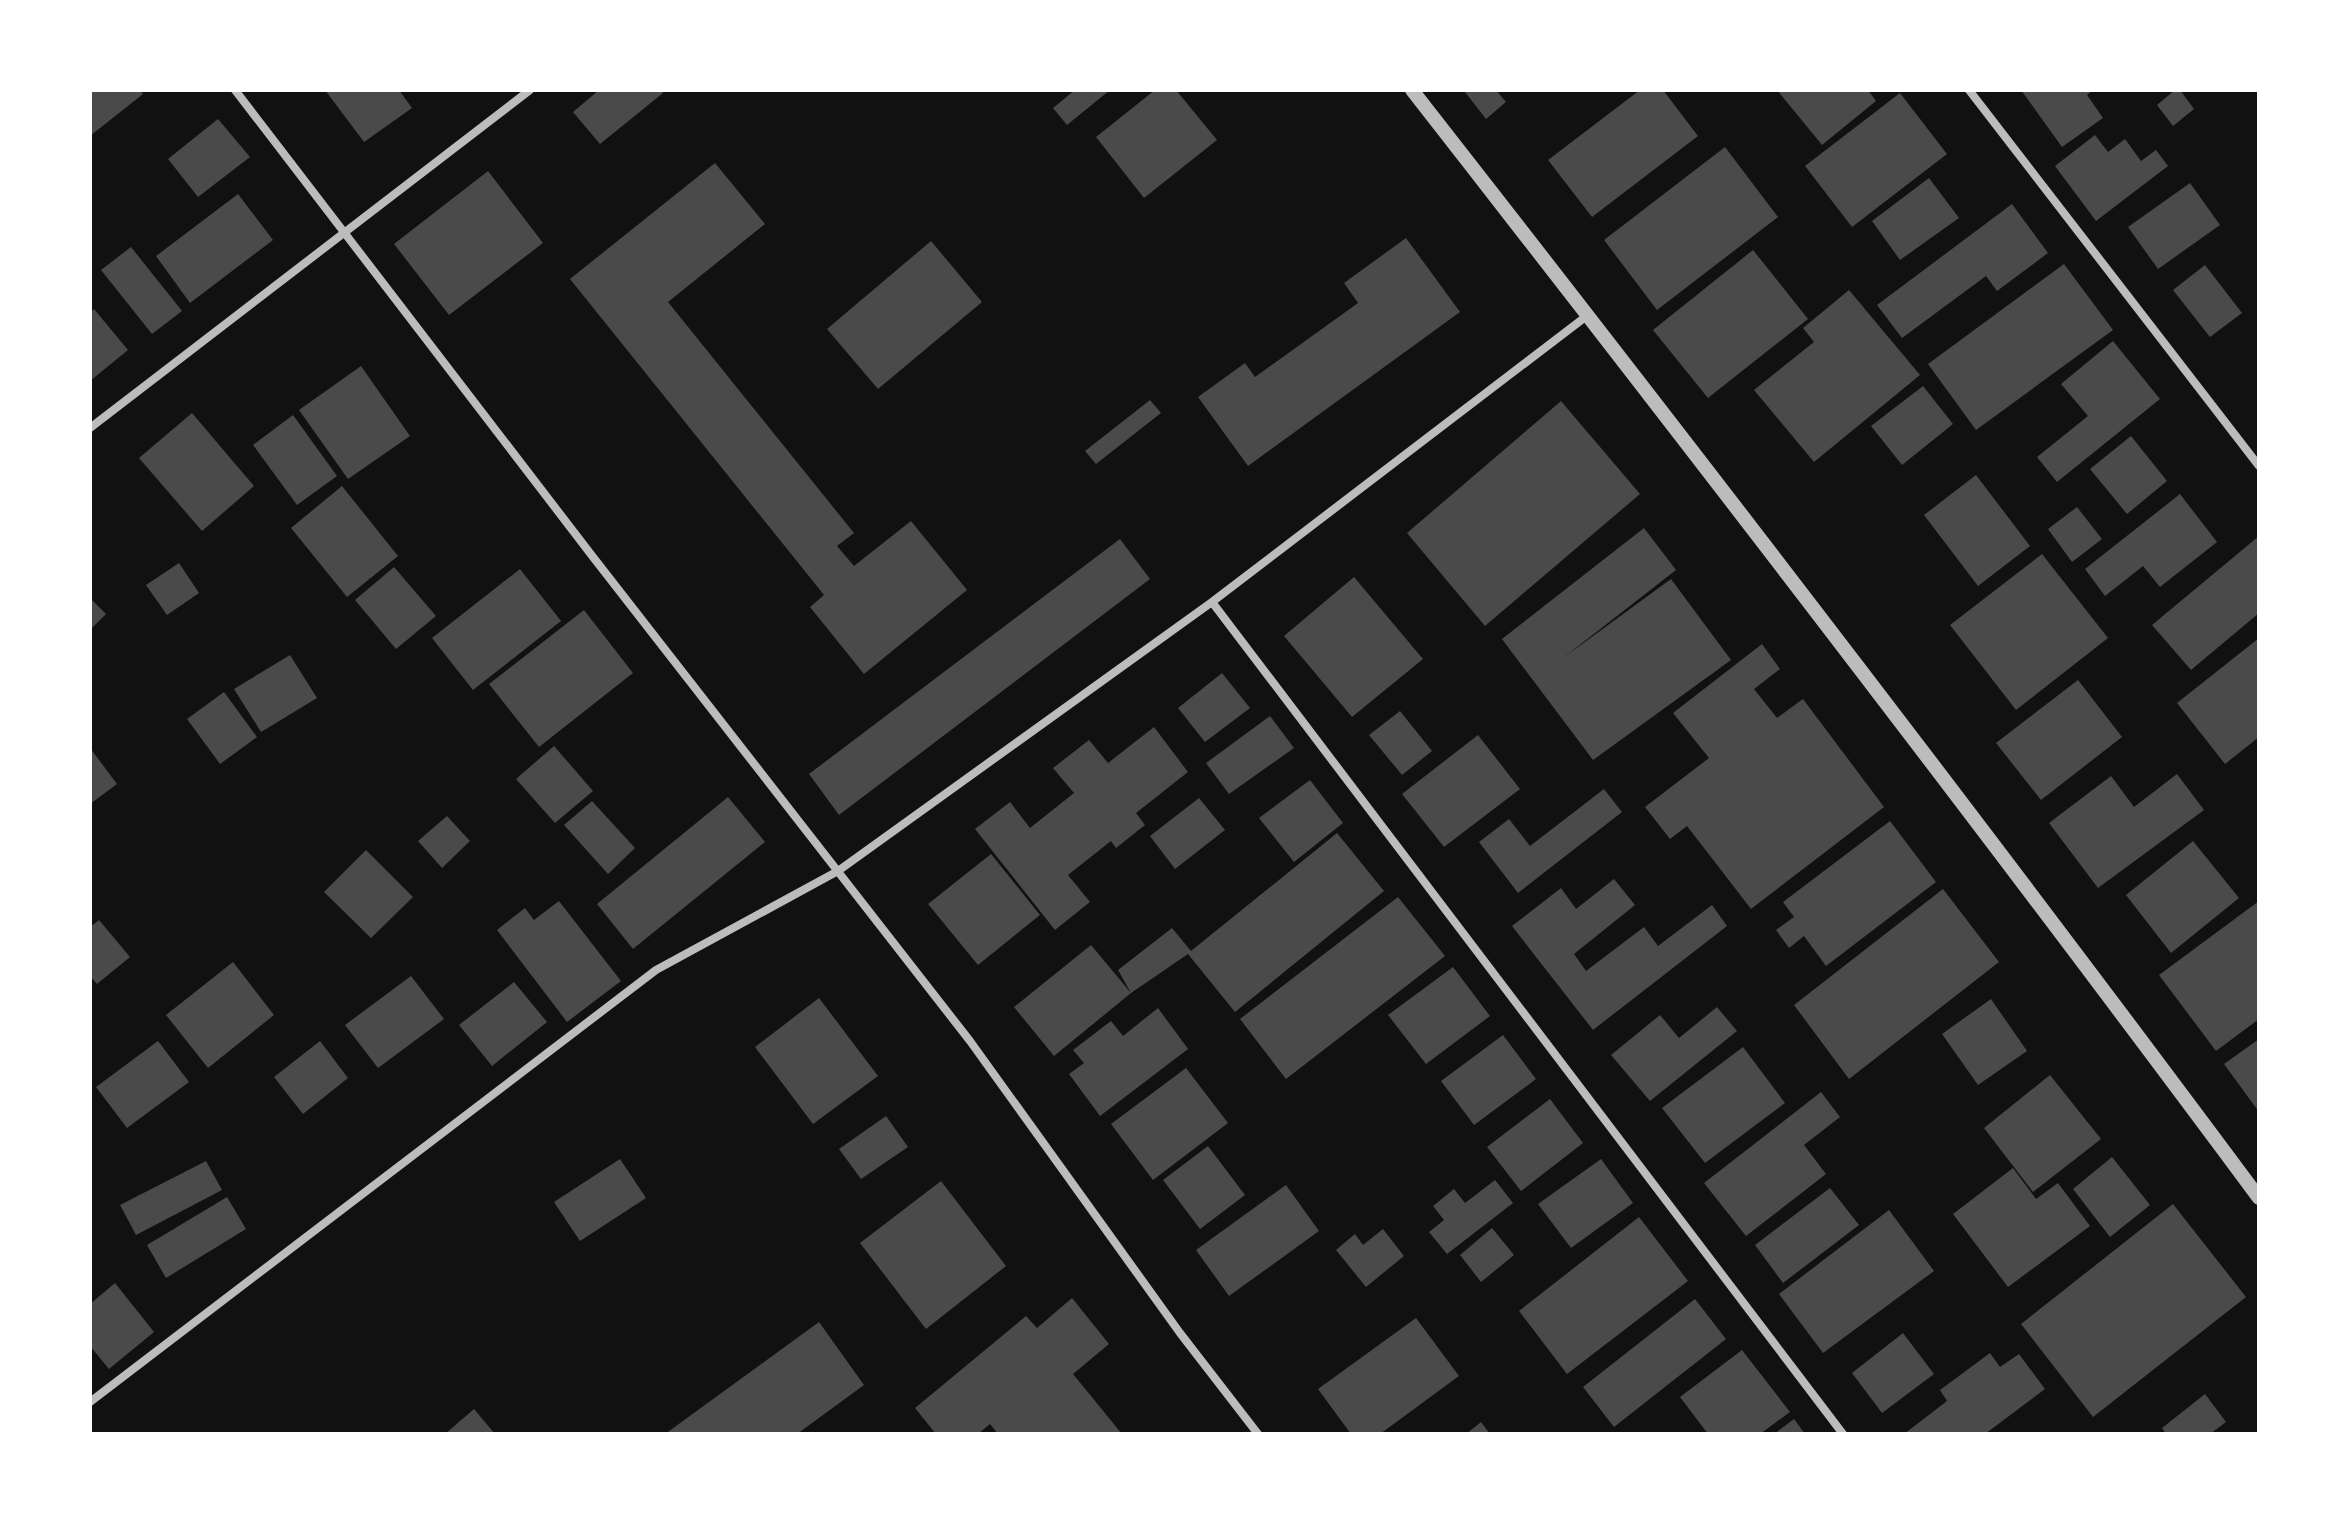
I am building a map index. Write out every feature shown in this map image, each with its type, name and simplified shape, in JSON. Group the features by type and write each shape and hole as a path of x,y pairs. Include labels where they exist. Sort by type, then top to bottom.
{"street":[{"path":"235,90 970,1041 1180,1333 1258,1434"},
{"path":"90,428 530,90"},
{"path":"1412,90 1588,315 2259,1198"},
{"path":"1969,90 2259,466"},
{"path":"90,1402 656,970 838,871 1212,602 1588,315"},
{"path":"1212,602 1843,1434"}],"building":[{"path":"90,90 140,90 143,94 90,136"},
{"path":"325,90 399,90 412,108 364,142"},
{"path":"599,90 661,90 663,93 600,144 573,112"},
{"path":"1075,90 1110,90 1067,125 1053,108"},
{"path":"1155,90 1176,90 1217,140 1144,198 1096,137"},
{"path":"1496,90 1506,102 1486,119 1465,92"},
{"path":"1640,90 1663,90 1698,136 1592,217 1548,160"},
{"path":"1777,90 1868,90 1876,101 1822,145"},
{"path":"2021,90 2093,90 2087,95 2103,118 2062,147"},
{"path":"2175,90 2180,90 2194,109 2173,126 2157,105"},
{"path":"1900,93 1947,154 1852,227 1805,166"},
{"path":"218,119 250,157 198,197 168,159"},
{"path":"2095,135 2108,152 2125,139 2141,161 2156,150 2168,166 2096,221 2055,166"},
{"path":"1725,147 1778,217 1657,310 1604,240"},
{"path":"715,163 765,224 668,302 854,533 837,546 854,566 911,521 967,590 864,674 810,607 824,595 570,279"},
{"path":"488,171 543,243 449,315 394,244"},
{"path":"1929,178 1959,218 1900,260 1872,221"},
{"path":"2190,183 2220,225 2158,269 2128,227"},
{"path":"238,194 273,240 190,303 156,256"},
{"path":"2012,204 2048,253 1997,291 1986,276 1902,338 1877,305"},
{"path":"1406,238 1460,312 1248,466 1198,397 1245,363 1255,377 1358,303 1344,283"},
{"path":"931,241 982,302 878,389 827,329"},
{"path":"131,247 182,311 152,334 101,270"},
{"path":"1753,250 1808,319 1708,398 1653,330"},
{"path":"2064,264 2113,330 1976,430 1928,364"},
{"path":"2205,265 2242,313 2210,337 2173,290"},
{"path":"1849,290 1920,375 1814,462 1754,390 1814,342 1803,328"},
{"path":"94,309 128,350 90,381 90,313"},
{"path":"2113,341 2160,399 2057,482 2037,457 2088,416 2061,384"},
{"path":"361,366 410,436 348,479 299,410"},
{"path":"1923,386 1953,424 1902,465 1871,426"},
{"path":"1150,400 1161,413 1096,464 1085,451"},
{"path":"1561,401 1640,494 1485,626 1407,533"},
{"path":"192,413 254,486 202,531 139,458"},
{"path":"293,415 337,476 297,505 253,445"},
{"path":"2131,436 2167,481 2127,514 2090,469"},
{"path":"1976,475 2030,546 1978,586 1924,515"},
{"path":"342,486 398,556 347,597 291,528"},
{"path":"2180,494 2217,542 2160,587 2143,566 2105,596 2085,569"},
{"path":"2077,507 2102,539 2072,562 2048,529"},
{"path":"1644,528 1676,570 1563,658 1671,579 1731,660 1593,760 1502,639"},
{"path":"2259,536 2259,613 2191,670 2152,625"},
{"path":"1120,539 1150,579 839,815 809,774"},
{"path":"2042,554 2108,638 2016,710 1950,625"},
{"path":"179,563 199,593 167,615 146,585"},
{"path":"394,567 436,616 396,649 355,600"},
{"path":"520,569 561,621 473,690 432,638"},
{"path":"1354,577 1423,659 1352,717 1284,636"},
{"path":"90,598 106,614 90,630"},
{"path":"584,610 633,673 539,747 489,684"},
{"path":"2259,638 2259,737 2225,764 2177,703"},
{"path":"1762,644 1780,669 1754,689 1777,718 1803,699 1884,807 1751,909 1687,826 1670,839 1645,807 1709,758 1673,713"},
{"path":"290,655 317,698 261,732 234,689"},
{"path":"1222,673 1250,708 1205,742 1178,708"},
{"path":"2078,680 2122,737 2041,800 1996,743"},
{"path":"224,692 257,737 220,764 187,719"},
{"path":"1400,711 1432,751 1402,775 1369,735"},
{"path":"1270,716 1294,748 1229,794 1206,763"},
{"path":"1154,727 1188,772 1136,813 1145,825 1116,848 1111,841 1068,875 1090,902 1055,930 975,829 1010,802 1030,828 1074,793 1053,768 1089,740 1108,763"},
{"path":"1478,735 1520,789 1444,847 1402,794"},
{"path":"554,746 593,791 555,823 516,779"},
{"path":"90,748 117,784 90,804"},
{"path":"2177,774 2204,810 2098,888 2049,823 2111,776 2134,807"},
{"path":"1310,780 1343,823 1294,862 1259,818"},
{"path":"1604,789 1622,812 1518,893 1479,842 1509,819 1530,846"},
{"path":"728,797 765,842 633,949 597,904"},
{"path":"1199,798 1225,830 1175,869 1150,836"},
{"path":"592,801 635,848 608,874 564,825"},
{"path":"447,816 470,841 442,868 418,841"},
{"path":"1890,821 1936,882 1826,966 1804,936 1789,948 1776,930 1794,917 1783,902"},
{"path":"1337,833 1384,891 1235,1012 1188,954 1131,993 1118,970 1172,928 1191,951"},
{"path":"2193,841 2239,898 2171,953 2126,895"},
{"path":"366,850 413,897 371,938 324,892"},
{"path":"991,854 1040,915 978,965 928,904"},
{"path":"1614,879 1635,905 1574,954 1586,971 1644,927 1658,946 1712,905 1727,926 1593,1030 1512,926 1561,888 1576,909"},
{"path":"1943,889 1999,962 1849,1079 1794,1005"},
{"path":"1398,897 1445,956 1286,1079 1240,1019"},
{"path":"559,901 621,981 567,1022 497,930 525,908 534,920"},
{"path":"2259,901 2259,1019 2216,1051 2159,975"},
{"path":"99,920 130,957 97,984 90,976 90,927"},
{"path":"1091,945 1131,993 1054,1056 1014,1007"},
{"path":"233,962 274,1015 208,1068 166,1015"},
{"path":"1453,967 1490,1016 1426,1064 1388,1015"},
{"path":"411,976 444,1019 378,1068 345,1025"},
{"path":"514,982 547,1022 492,1066 459,1025"},
{"path":"819,998 878,1076 813,1124 755,1047"},
{"path":"1991,999 2027,1051 1978,1085 1942,1034"},
{"path":"1717,1007 1737,1031 1650,1101 1611,1055 1660,1015 1679,1038"},
{"path":"1158,1008 1188,1049 1100,1116 1069,1074 1084,1063 1073,1050 1111,1021 1123,1036"},
{"path":"1503,1035 1536,1079 1474,1125 1441,1081"},
{"path":"2259,1039 2259,1112 2224,1064"},
{"path":"158,1041 189,1082 127,1128 96,1087"},
{"path":"320,1041 348,1078 303,1114 274,1077"},
{"path":"1743,1047 1785,1103 1705,1163 1662,1108"},
{"path":"1186,1068 1228,1123 1153,1180 1111,1124"},
{"path":"2050,1075 2101,1139 2033,1192 1984,1128"},
{"path":"1821,1092 1840,1117 1804,1145 1826,1174 1746,1236 1704,1183"},
{"path":"1550,1099 1583,1143 1521,1191 1487,1147"},
{"path":"886,1116 908,1147 861,1179 839,1149"},
{"path":"1208,1146 1245,1195 1200,1229 1163,1180"},
{"path":"2112,1157 2150,1205 2110,1237 2073,1189"},
{"path":"620,1159 646,1198 580,1241 554,1202"},
{"path":"1601,1159 1633,1203 1571,1248 1538,1204"},
{"path":"206,1161 222,1190 136,1235 120,1205"},
{"path":"2013,1168 2036,1199 2058,1183 2090,1226 2008,1287 1953,1214"},
{"path":"1495,1180 1513,1203 1447,1254 1429,1232 1444,1220 1433,1206 1454,1189 1465,1203"},
{"path":"941,1181 1006,1266 926,1329 860,1243"},
{"path":"1286,1185 1319,1231 1229,1296 1196,1250"},
{"path":"1830,1188 1859,1225 1783,1283 1755,1245"},
{"path":"227,1197 246,1229 166,1278 147,1245"},
{"path":"2173,1204 2246,1297 2093,1417 2021,1324"},
{"path":"1889,1210 1934,1271 1823,1353 1779,1294"},
{"path":"1639,1217 1688,1281 1567,1374 1519,1311"},
{"path":"1492,1228 1514,1255 1481,1282 1460,1255"},
{"path":"1383,1229 1404,1256 1366,1287 1336,1250 1355,1234 1363,1245"},
{"path":"115,1283 154,1332 109,1369 90,1346 90,1304"},
{"path":"1072,1298 1109,1344 1073,1374 1122,1434 998,1434 990,1424 978,1434 936,1434 915,1408 1026,1316 1037,1328"},
{"path":"1695,1299 1726,1339 1614,1427 1583,1387"},
{"path":"1416,1318 1459,1376 1380,1434 1351,1434 1318,1389"},
{"path":"819,1322 864,1385 797,1434 665,1434"},
{"path":"1903,1333 1934,1374 1882,1413 1852,1373"},
{"path":"1742,1350 1790,1412 1760,1434 1708,1434 1680,1397"},
{"path":"1990,1353 2000,1367 2019,1354 2045,1389 1985,1434 1904,1434 1947,1401 1940,1390"},
{"path":"2205,1394 2226,1422 2210,1434 2166,1434 2162,1428"},
{"path":"474,1409 495,1434 445,1434"},
{"path":"1794,1419 1805,1434 1774,1434"},
{"path":"1481,1422 1490,1434 1466,1434"}]}
